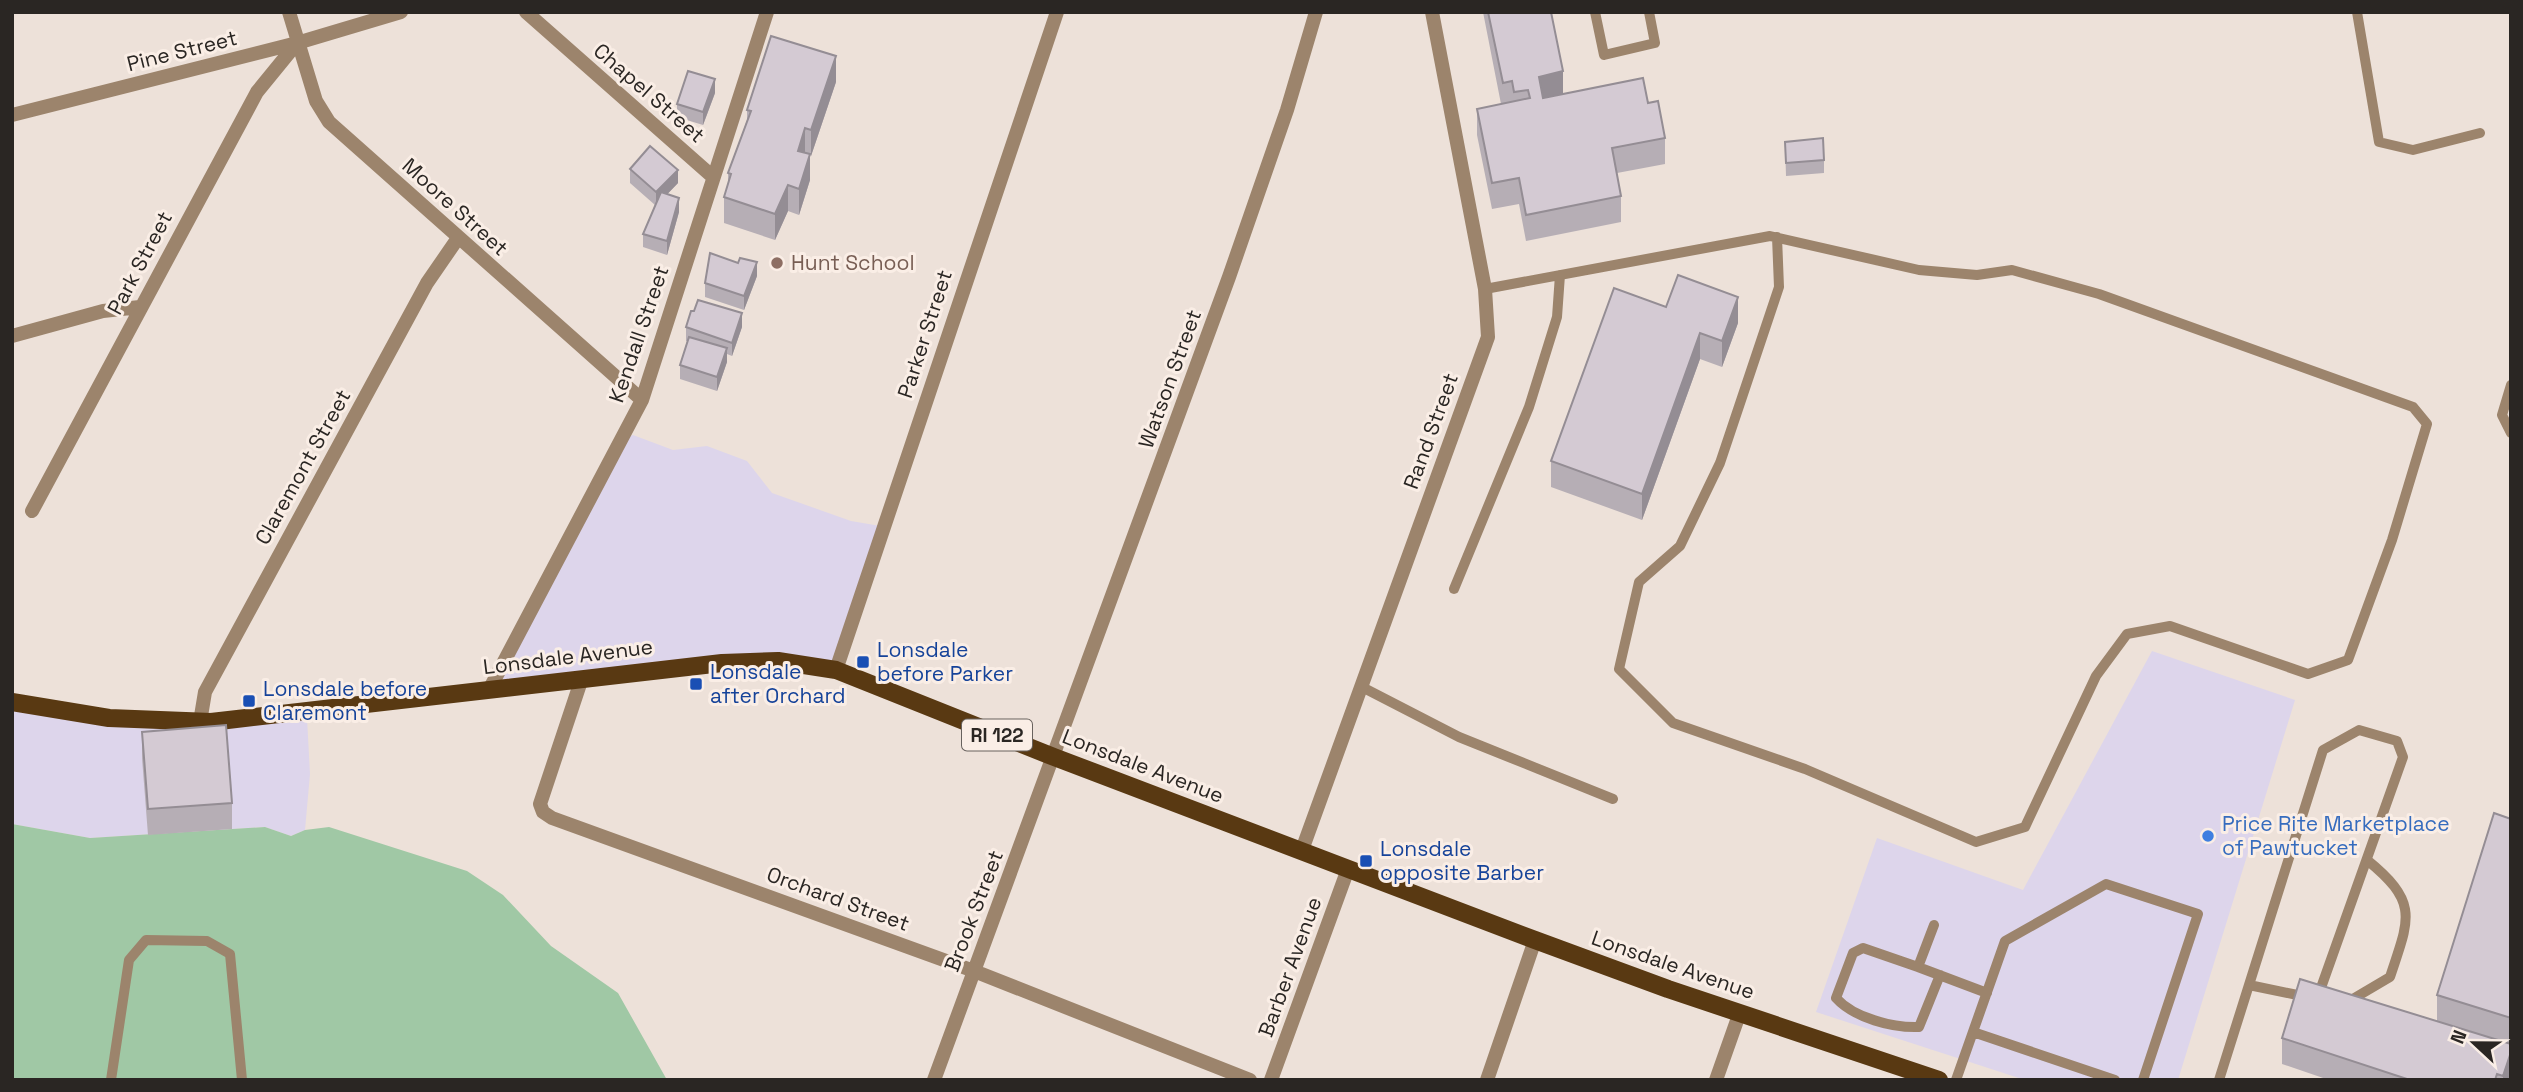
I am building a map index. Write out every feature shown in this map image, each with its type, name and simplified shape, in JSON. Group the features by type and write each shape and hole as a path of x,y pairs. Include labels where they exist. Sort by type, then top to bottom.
{"main road":[{"name":"Lonsdale Avenue","path":"12,702 109,718 200,722 722,663 778,660 836,670 1054,757 1535,940 1740,1012 1904,1074 1939,1080"}],"street":[{"name":"Moore Street","path":"289,12 316,101 329,122 642,400"},
{"name":"Pine Street","path":"12,115 297,43 401,12"},
{"name":"Chapel Street","path":"526,12 713,177"},
{"name":"Kendall Street","path":"489,690 642,400 767,12"},
{"name":"Parker Street","path":"836,670 1057,12"},
{"name":"Watson Street","path":"1054,757 1234,264 1287,110 1316,12"},
{"name":"Rand Street","path":"1302,850 1488,337 1485,289 1432,12"},
{"name":"Park Street","path":"32,511 257,92 297,43"},
{"name":"Claremont Street","path":"200,722 205,692 427,283 458,238"},
{"path":"12,336 103,311 140,307"},
{"name":"Orchard Street","path":"582,678 540,804 543,812 974,971 1250,1080"},
{"name":"Brook Street","path":"934,1080 1054,757"},
{"name":"Barber Avenue","path":"1271,1080 1348,869"},
{"path":"1488,1080 1535,940"},
{"path":"1716,1080 1740,1012"}],"lane":[{"path":"1595,12 1604,55 1656,43 1649,12"},
{"path":"2357,12 2379,142 2413,150 2480,133"},
{"path":"1485,289 1777,237 1919,270 1977,275 2012,270 2024,273 2099,294 2413,407 2427,424 2392,540 2347,660 2308,674 2170,626 2127,634 2096,676 2025,828 1976,842 1805,769 1672,723 1619,669 1639,582 1680,546 1720,463 1779,287 1777,237"},
{"path":"1454,589 1529,407 1558,317 1560,275"},
{"path":"2511,385 2502,415 2511,433"},
{"path":"1360,686 1459,737 1613,799"},
{"path":"2219,1080 2323,750 2359,730 2397,741 2403,757 2367,860 2328,1003"},
{"path":"2249,985 2328,1003 2390,976 2407,922 2407,909 2389,878 2367,860"},
{"path":"1956,1080 2006,942 2106,884 2198,914 2143,1080"},
{"path":"1918,967 1934,925"},
{"path":"111,1080 129,960 146,940 207,942 230,954 242,1080"},
{"path":"1940,975 1919,1027 1900,1028 1844,1007 1836,998 1853,953 1863,948 1918,967 1940,975 1987,993"},
{"path":"1973,1032 2115,1080"}],"shaded area":[{"path":"633,435 673,450 707,446 747,461 772,493 851,521 886,527 845,661 718,661 495,692 627,438"},
{"path":"2152,651 2295,700 2178,1080 2025,1080 1816,1012 1877,838 2023,890"},
{"path":"12,700 98,715 307,718 310,774 305,830 291,836 265,827 90,838 12,824"}],"green space":[{"path":"12,824 90,838 265,827 291,836 305,830 329,827 467,871 503,895 551,946 618,993 667,1080 12,1080"}],"building":[{"path":"1488,12 1551,12 1563,71 1539,77 1543,98 1643,78 1648,103 1658,101 1665,138 1612,148 1621,196 1526,215 1519,178 1492,183 1477,109 1530,98 1528,90 1514,92 1512,81 1503,83"},
{"path":"771,36 836,56 811,130 805,128 798,151 810,154 799,189 788,185 775,214 724,197 731,174 728,173 751,111 747,110"},
{"path":"688,71 715,79 703,112 677,104"},
{"path":"1823,138 1824,160 1786,163 1785,142"},
{"path":"650,146 678,170 656,192 630,169"},
{"path":"661,192 679,198 667,241 643,234"},
{"path":"710,253 738,263 740,258 757,262 744,296 705,283"},
{"path":"1678,275 1738,297 1722,341 1700,333 1642,494 1551,461 1614,288 1666,307"},
{"path":"698,300 742,313 732,343 686,327"},
{"path":"689,337 727,348 717,377 680,365"},
{"path":"226,725 232,803 148,809 142,732"},
{"path":"2494,813 2511,819 2511,1018 2437,995"},
{"path":"2300,979 2511,1044 2503,1076 2497,1074 2495,1080 2410,1080 2282,1038"}],"place":[{"name":"Hunt School","path":"777,263"},
{"name":"Lonsdale before Parker","path":"863,662"},
{"name":"Lonsdale after Orchard","path":"696,684"},
{"name":"Lonsdale before Claremont","path":"249,701"},
{"name":"Price Rite Marketplace of Pawtucket","path":"2208,836"},
{"name":"Lonsdale opposite Barber","path":"1366,861"}]}
